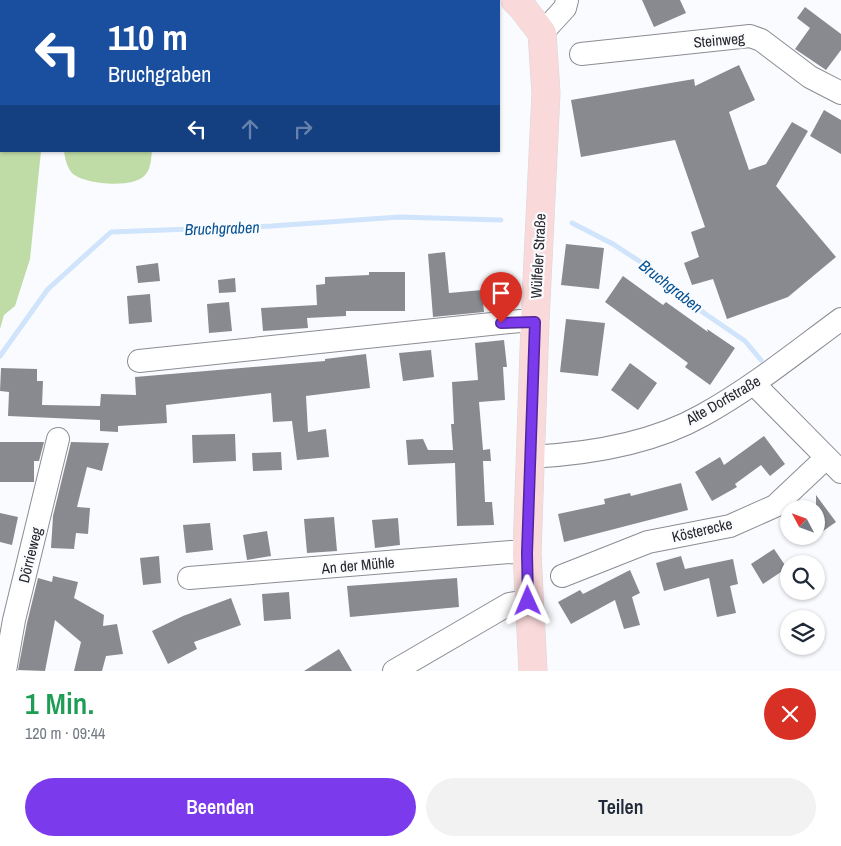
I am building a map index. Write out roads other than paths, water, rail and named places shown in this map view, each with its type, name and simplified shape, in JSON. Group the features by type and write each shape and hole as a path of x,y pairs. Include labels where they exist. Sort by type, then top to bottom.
{"main road":[{"path":"515,0 542,33"},
{"name":"Wülfeler Straße","path":"533,671 527,553 535,322 546,93 542,33"}],"street":[{"path":"542,33 566,8 568,0"},
{"name":"Steinweg","path":"581,54 750,36 761,40 810,77 841,93"},
{"name":"Alte Dorfstraße","path":"530,457 564,455 593,450 655,435 702,416 754,384 841,319"},
{"path":"139,361 520,321 535,322"},
{"path":"754,384 834,465"},
{"name":"Dörrieweg","path":"5,671 14,620 58,439"},
{"name":"Kösterecke","path":"562,576 648,542 730,526 775,506 834,465"},
{"name":"An der Mühle","path":"189,578 511,552 527,553"},
{"path":"394,671 414,665 509,604 528,601"}],"waterway":[{"name":"Bruchgraben","path":"0,356 48,289 111,232 272,226 399,217 501,220"},
{"name":"Bruchgraben","path":"572,223 613,244 656,272 704,313 745,341 761,360"}]}
